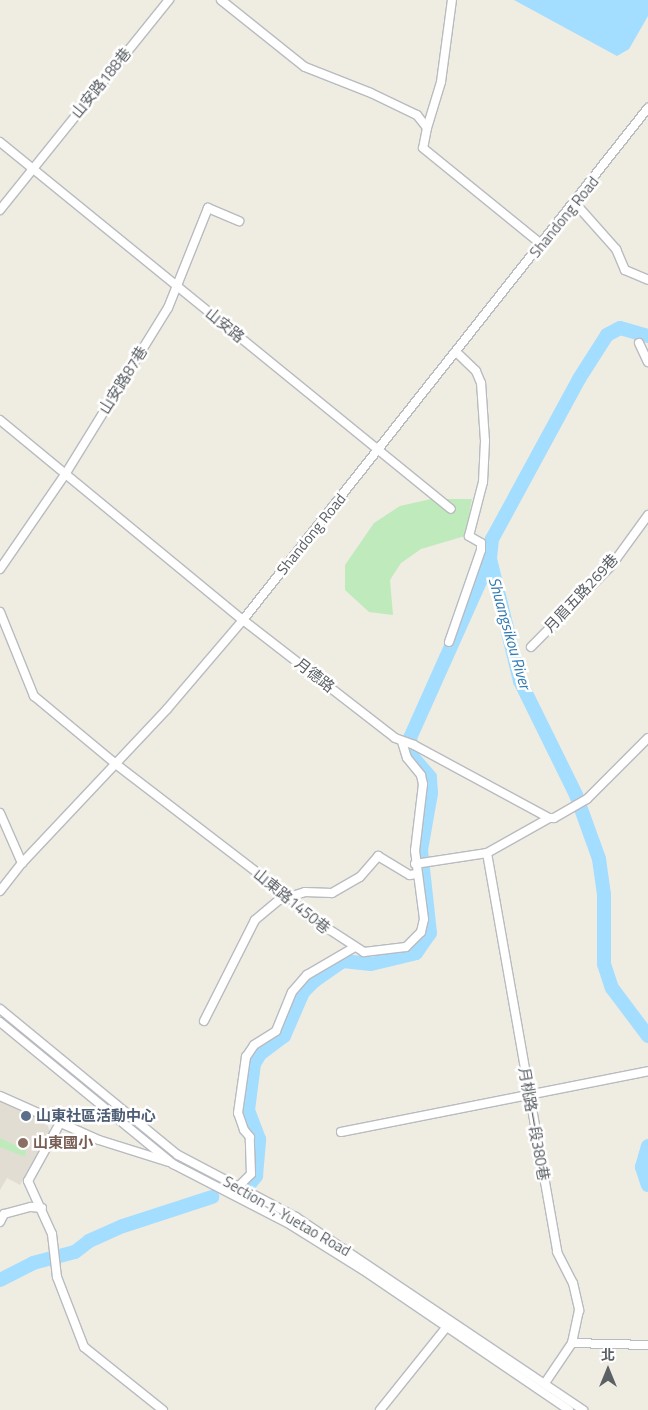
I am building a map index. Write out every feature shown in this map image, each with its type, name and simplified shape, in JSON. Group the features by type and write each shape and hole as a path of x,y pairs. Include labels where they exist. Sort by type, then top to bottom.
{"street":[{"name":"山安路188巷","path":"0,210 169,0"},
{"path":"221,0 304,67 371,92 417,115 427,128"},
{"path":"452,0 442,82 427,128 423,148 541,244"},
{"name":"Shandong Road","path":"0,891 22,863 117,765 243,620 541,244 607,164 648,108"},
{"name":"山安路","path":"0,142 451,509"},
{"path":"575,202 616,249 625,270 648,280"},
{"name":"山安路87巷","path":"0,569 66,473 168,308 208,208 239,221"},
{"path":"639,343 648,362"},
{"path":"449,642 481,550 480,543 469,536 483,482 485,441 481,382 476,371 456,352"},
{"name":"月德路","path":"0,420 243,620 402,742 414,745 549,818"},
{"name":"月眉五路269巷","path":"531,646 611,566 648,514"},
{"name":"山東路1450巷","path":"0,612 34,696 117,765 288,896 307,914 353,948 377,953 406,947 415,941 424,919 415,864 423,784 422,775 408,758 402,742"},
{"path":"415,864 486,853 549,818 554,818 587,799 648,738"},
{"path":"0,813 22,863"},
{"name":"月桃路一段380巷","path":"486,853 557,1252 573,1283 579,1310 572,1342 545,1383"},
{"path":"204,1021 255,920 288,896 305,892 332,893 360,877 378,856 410,875 416,874"},
{"path":"238,1187 251,1174 250,1137 244,1130 238,1113 246,1057 254,1045 276,1031 292,992 308,975 353,948"},
{"name":"Section 1, Yuetao Road","path":"0,1009 178,1155 296,1217 567,1407 583,1410"},
{"name":"Section 1, Yuetao Road","path":"0,1022 173,1164 366,1266"},
{"path":"341,1132 648,1071"},
{"path":"0,1096 99,1140 173,1164 178,1155"},
{"path":"60,1123 28,1181 42,1208 52,1234 57,1277 84,1347 163,1410"},
{"path":"0,1222 4,1214 31,1207 42,1208"},
{"path":"380,1410 449,1323"},
{"name":"Section 1, Yuetao Road","path":"449,1323 545,1383 567,1407"},
{"path":"572,1342 648,1345"}],"shaded area":[{"name":"山東國小","path":"0,1100 46,1121 51,1135 20,1185 7,1178 0,1190"}],"green space":[{"path":"431,499 472,499 465,536 421,549 401,563 390,580 393,615 369,612 345,590 345,565 374,523 400,506"},
{"path":"0,1138 26,1150 25,1157 0,1147"}],"water":[{"path":"514,0 648,0 648,16 629,49 617,56"}],"waterway":[{"name":"Shuangsikou River","path":"648,336 620,328 607,335 579,379 492,539 490,559 520,681 576,795 599,859 604,895 604,964 612,988 648,1036"},
{"path":"248,1186 256,1176 259,1139 248,1110 254,1064 260,1054 284,1036 303,992 314,981 343,961 371,964 416,953 430,933 421,850 431,793 430,777 411,755 410,738 490,559"},
{"name":"Shuangsikou River","path":"648,1146 642,1167 648,1185"},
{"path":"0,1280 33,1263 75,1252 89,1241 123,1226 212,1197"}],"place":[{"name":"山東社區活動中心","path":"26,1116"},
{"name":"山東國小","path":"23,1143"}]}
